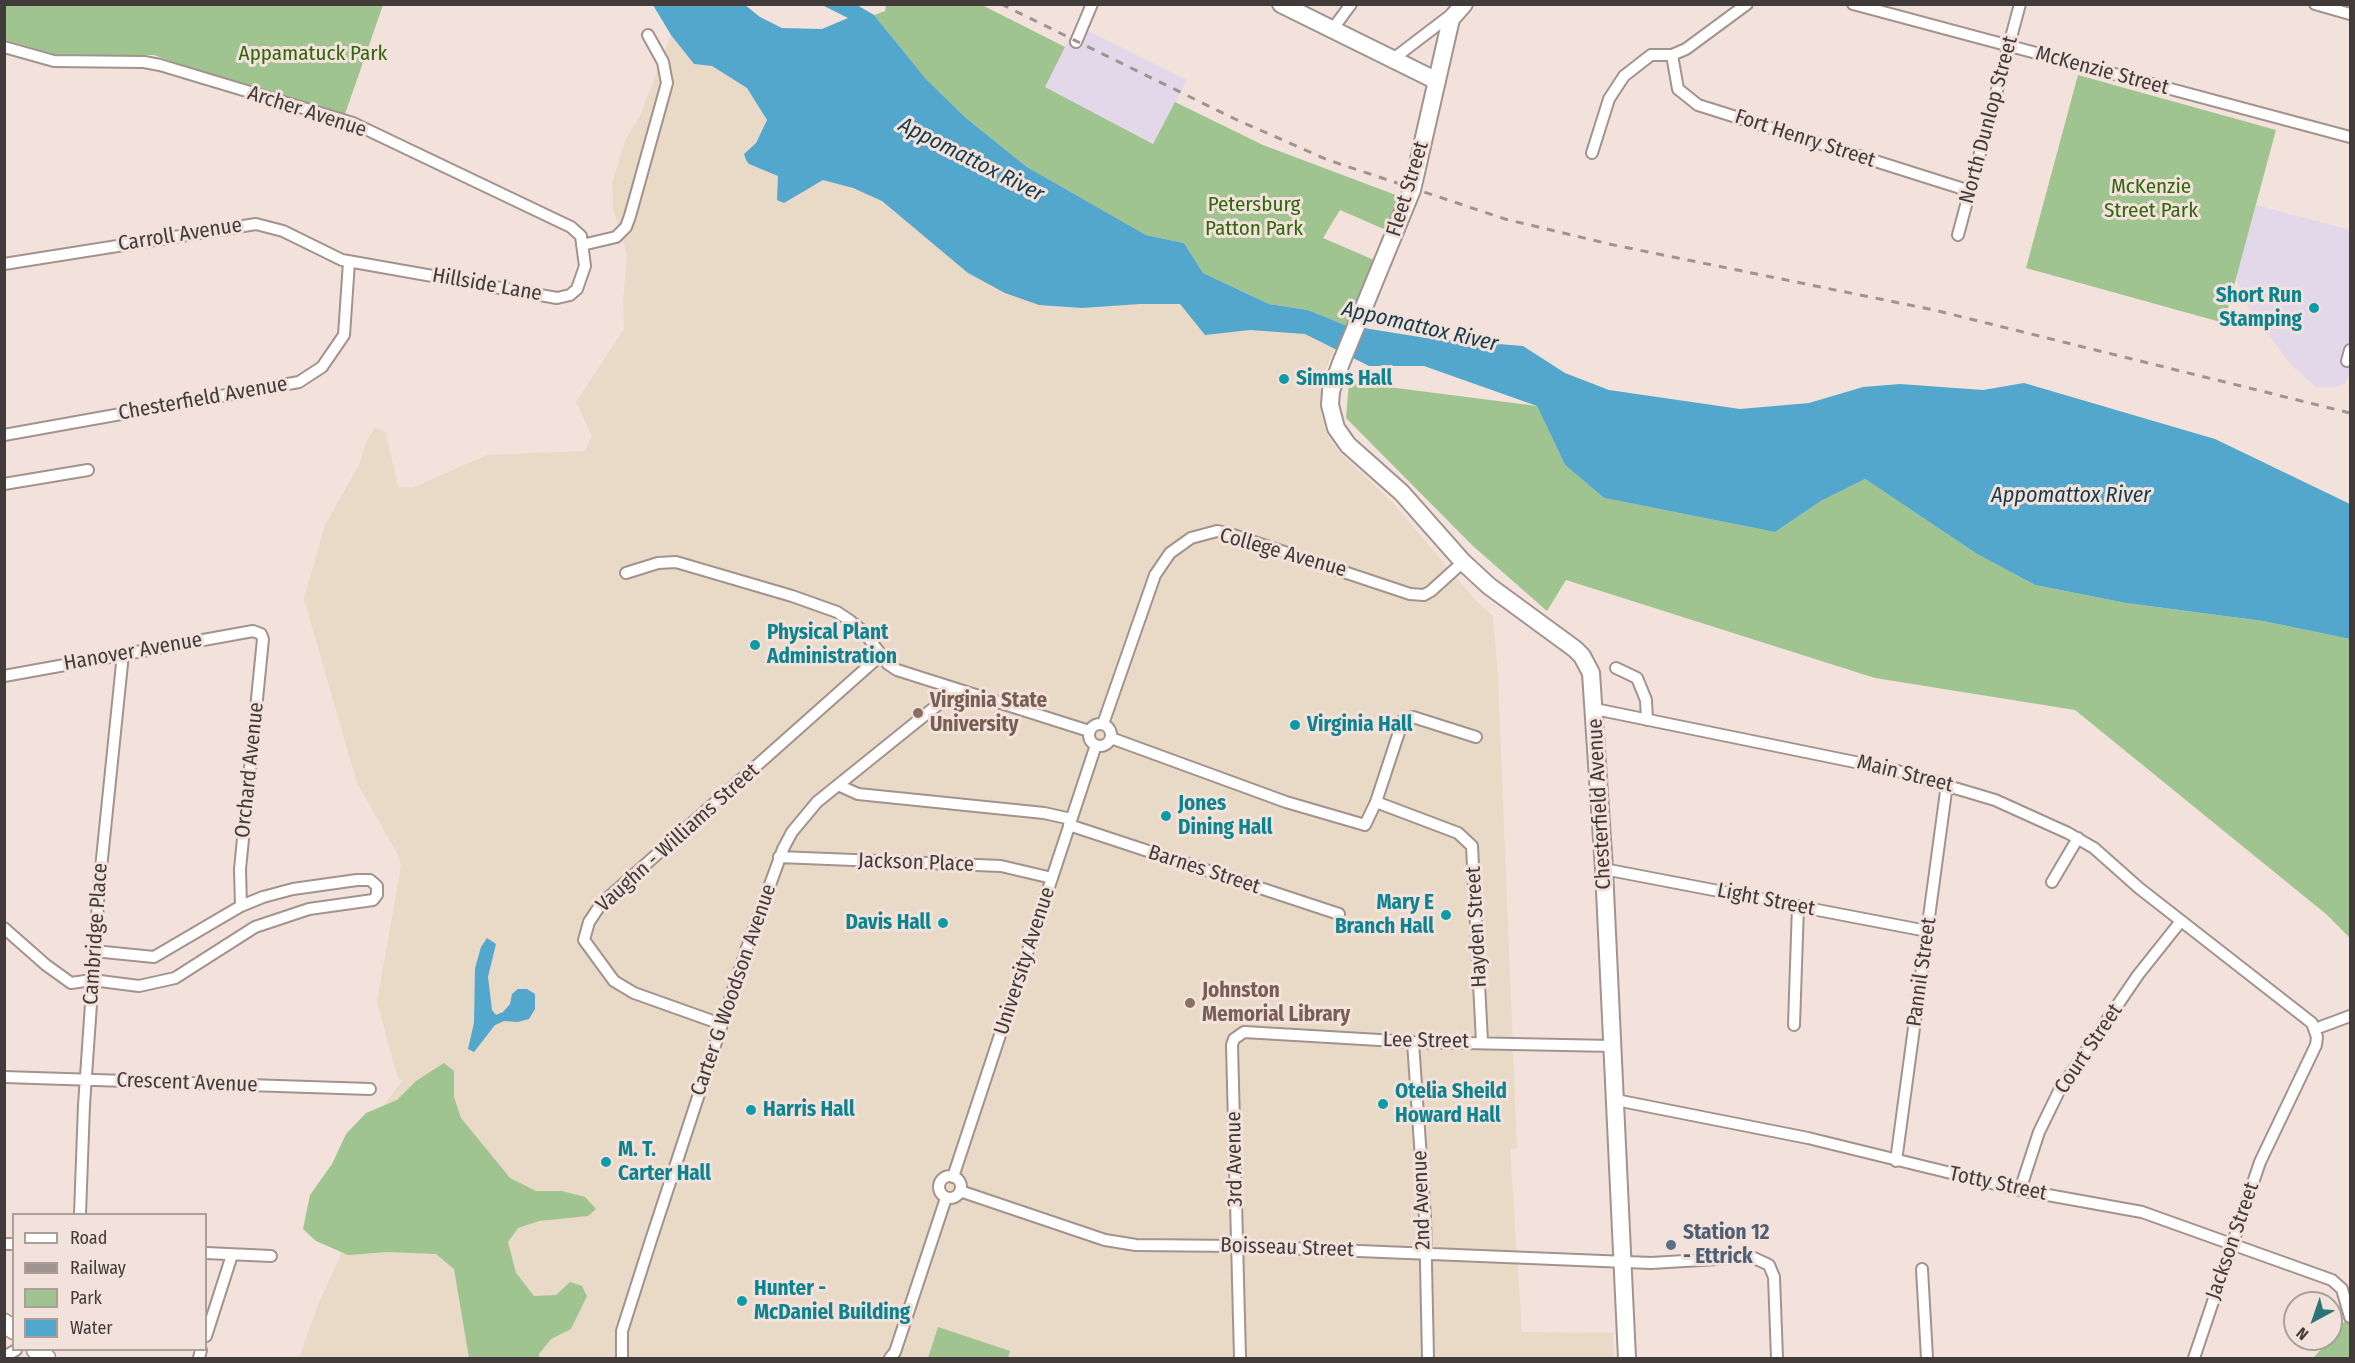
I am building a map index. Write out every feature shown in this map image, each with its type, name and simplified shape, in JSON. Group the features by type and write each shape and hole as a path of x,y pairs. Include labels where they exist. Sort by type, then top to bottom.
{"main road":[{"path":"1281,4 1437,81"},
{"name":"Fleet Street","path":"1341,363 1412,190 1451,19 1461,7"},
{"name":"Chesterfield Avenue","path":"1341,363 1331,391 1330,405 1332,417 1342,438 1402,493 1463,562 1511,604 1582,656 1591,673 1604,869 1627,1359"}],"street":[{"path":"1076,42 1092,4"},
{"path":"1332,30 1351,4"},
{"path":"1592,153 1609,99 1624,76 1651,55 1672,55 1696,43 1747,4"},
{"name":"McKenzie Street","path":"1853,4 2350,137"},
{"name":"North Dunlop Street","path":"1958,235 2020,4"},
{"path":"2315,4 2350,14"},
{"path":"1392,59 1461,7"},
{"path":"582,245 616,237 626,227 630,216 666,83 663,62 648,35"},
{"name":"Archer Avenue","path":"4,47 54,61 144,62 160,65 353,123 571,227 581,237 582,245"},
{"name":"Fort Henry Street","path":"1672,55 1678,89 1698,105 1970,191"},
{"name":"Carroll Avenue","path":"4,264 244,224 267,226 283,231 329,256 349,262"},
{"name":"Hillside Lane","path":"349,262 557,298 570,295 580,285 585,266 582,245"},
{"name":"Chesterfield Avenue","path":"4,435 299,381 322,367 344,334 349,262"},
{"path":"4,484 88,470"},
{"name":"College Avenue","path":"1103,724 1155,575 1170,553 1191,538 1217,531 1227,533 1410,594 1424,595 1431,591 1463,562"},
{"path":"626,573 658,563 676,562 792,596 837,612 849,620 864,632 880,655 897,670 1089,731"},
{"name":"Hanover Avenue","path":"4,676 253,631 261,634"},
{"name":"Orchard Avenue","path":"241,906 240,869 263,639 261,634"},
{"name":"Cambridge Place","path":"81,1213 94,951 123,654"},
{"name":"Vaughn - Williams Street","path":"721,1024 634,993 614,981 584,940 589,922 601,904 880,655"},
{"path":"1616,668 1637,678 1646,700 1647,720"},
{"name":"Carter G Woodson Avenue","path":"622,1359 622,1331 721,1024 779,857 804,816 838,785 956,690"},
{"name":"Main Street","path":"1595,709 1817,753 1947,784 1995,800 2078,838 2112,861 2181,921 2306,1018 2315,1029"},
{"path":"1111,738 1286,802 1365,825 1376,802 1403,720 1413,717 1476,737"},
{"path":"1097,724 1103,724 1110,730 1111,738 1104,746 1096,746 1089,739 1089,731 1097,724"},
{"name":"University Avenue","path":"894,1356 946,1198 939,1191 939,1186 945,1177 953,1177 1096,746"},
{"name":"Pannil Street","path":"1896,1161 1947,784"},
{"name":"Barnes Street","path":"838,785 858,794 1044,813 1339,914"},
{"name":"Hayden Street","path":"1376,802 1458,833 1472,846 1482,1042"},
{"path":"2052,882 2078,838"},
{"name":"Jackson Place","path":"779,857 1001,866 1052,878"},
{"name":"Light Street","path":"1604,869 1927,931"},
{"path":"4,928 63,978 78,983 92,980 139,986 166,981 255,927 309,909 368,902 373,900 378,890 370,880 357,880 285,891 241,906 154,957 94,951"},
{"path":"1794,1025 1798,906"},
{"name":"Court Street","path":"2020,1190 2039,1132 2060,1091 2138,975 2181,921"},
{"path":"2315,1029 2350,1016"},
{"name":"Jackson Street","path":"2194,1359 2260,1162 2316,1045 2315,1029"},
{"name":"Lee Street","path":"1240,1035 1244,1032 1413,1042 1613,1046"},
{"name":"3rd Avenue","path":"1240,1035 1232,1045 1240,1359"},
{"name":"2nd Avenue","path":"1413,1042 1423,1176 1428,1359"},
{"name":"Crescent Avenue","path":"4,1077 370,1089"},
{"name":"Totty Street","path":"1616,1100 1808,1138 2020,1190 2132,1209 2332,1280 2342,1289 2350,1317"},
{"path":"946,1198 954,1198 960,1191 960,1184 953,1177"},
{"name":"Boisseau Street","path":"960,1191 1105,1240 1136,1245 1236,1246 1662,1262 1752,1257 1764,1262 1774,1277 1777,1359"},
{"path":"207,1253 271,1256"},
{"path":"207,1333 232,1255"},
{"path":"1922,1269 1927,1359"}],"shaded area":[{"path":"1076,25 1187,80 1153,144 1045,87"},
{"name":"Virginia State University","path":"671,35 694,64 712,66 747,88 767,120 755,143 744,153 749,164 778,176 777,189 784,203 823,180 853,188 882,201 935,245 1039,305 1082,308 1180,304 1205,335 1250,330 1305,334 1335,349 1322,377 1321,414 1328,437 1341,454 1391,501 1478,603 1493,616 1498,677 1517,1148 1510,1149 1522,1332 1613,1333 1614,1358 299,1358 317,1307 351,1232 371,1122 403,1080 398,1079 377,1002 401,866 397,853 357,783 304,599 325,525 359,465 366,443 375,427 386,433 398,487 412,488 487,455 585,451 592,436 576,402 624,329 623,300 627,254 613,208 612,183 625,141 640,116"},
{"path":"2256,205 2350,230 2350,371 2345,384 2335,387 2316,387 2291,365 2245,302 2236,277"}],"green space":[{"name":"Appamatuck Park","path":"4,5 383,5 345,114 196,70 154,55 58,55 5,40"},
{"name":"Petersburg Patton Park","path":"886,5 982,5 1065,47 1045,87 1153,144 1175,102 1263,145 1401,197 1386,230 1340,210 1323,238 1374,260 1348,323 1345,325 1308,310 1269,304 1203,273 1184,243 1146,235 1027,167 966,118 926,79 874,15 885,11"},
{"name":"McKenzie Street Park","path":"2078,75 2276,130 2224,323 2026,268"},
{"path":"1349,382 1537,406 1565,465 1604,498 1775,532 1821,501 1865,479 1977,554 2035,585 2126,603 2263,621 2350,639 2350,938 2326,914 2075,710 1875,678 1566,580 1547,611 1473,546 1346,418"},
{"path":"444,1063 454,1071 454,1097 461,1118 510,1178 536,1191 562,1191 585,1197 596,1209 588,1216 539,1221 518,1228 508,1242 516,1273 534,1296 556,1295 570,1282 582,1286 587,1296 571,1329 551,1339 539,1354 539,1358 469,1358 454,1269 436,1254 387,1252 348,1255 316,1241 303,1229 310,1195 332,1164 346,1134 366,1113 397,1100 416,1081"},
{"path":"2350,1314 2350,1358 2313,1358 2320,1351 2343,1351 2343,1323"},
{"path":"938,1327 1010,1351 1008,1358 928,1358"}],"water":[{"name":"Appomattox River","path":"653,5 745,5 760,17 782,28 822,29 848,18 822,5 857,5 874,15 926,79 966,118 1027,167 1146,235 1184,243 1203,273 1269,304 1308,310 1345,325 1426,338 1523,346 1565,373 1609,390 1740,409 1809,403 1863,387 1900,384 1983,390 2024,383 2215,439 2350,504 2350,639 2263,621 2126,603 2035,585 1977,554 1865,479 1821,501 1775,532 1604,498 1565,465 1537,406 1424,366 1369,366 1305,334 1250,330 1205,335 1180,304 1082,308 1039,305 1005,293 968,273 882,201 853,188 823,180 784,203 777,200 778,176 749,164 744,154 756,143 767,120 747,88 712,66 694,64 671,35"},
{"path":"487,938 496,944 488,977 492,1010 496,1015 503,1012 510,1004 512,994 518,989 527,989 535,994 535,1009 529,1019 518,1022 504,1021 495,1025 474,1052 468,1049 474,1023 475,968 481,947"}],"railway":[{"path":"1001,4 1235,119 1328,160 1505,219 1609,244 1934,310 2350,413"}],"place":[{"name":"Short Run Stamping","path":"2314,308"},
{"name":"Simms Hall","path":"1284,379"},
{"name":"Physical Plant Administration","path":"755,645"},
{"name":"Virginia State University","path":"918,713"},
{"name":"Virginia Hall","path":"1295,725"},
{"name":"Jones Dining Hall","path":"1166,816"},
{"name":"Mary E Branch Hall","path":"1446,915"},
{"name":"Davis Hall","path":"943,923"},
{"name":"Johnston Memorial Library","path":"1190,1003"},
{"name":"Otelia Sheild Howard Hall","path":"1383,1104"},
{"name":"Harris Hall","path":"751,1110"},
{"name":"M. T. Carter Hall","path":"606,1162"},
{"name":"Station 12 - Ettrick","path":"1671,1245"},
{"name":"Hunter - McDaniel Building","path":"742,1301"}]}
